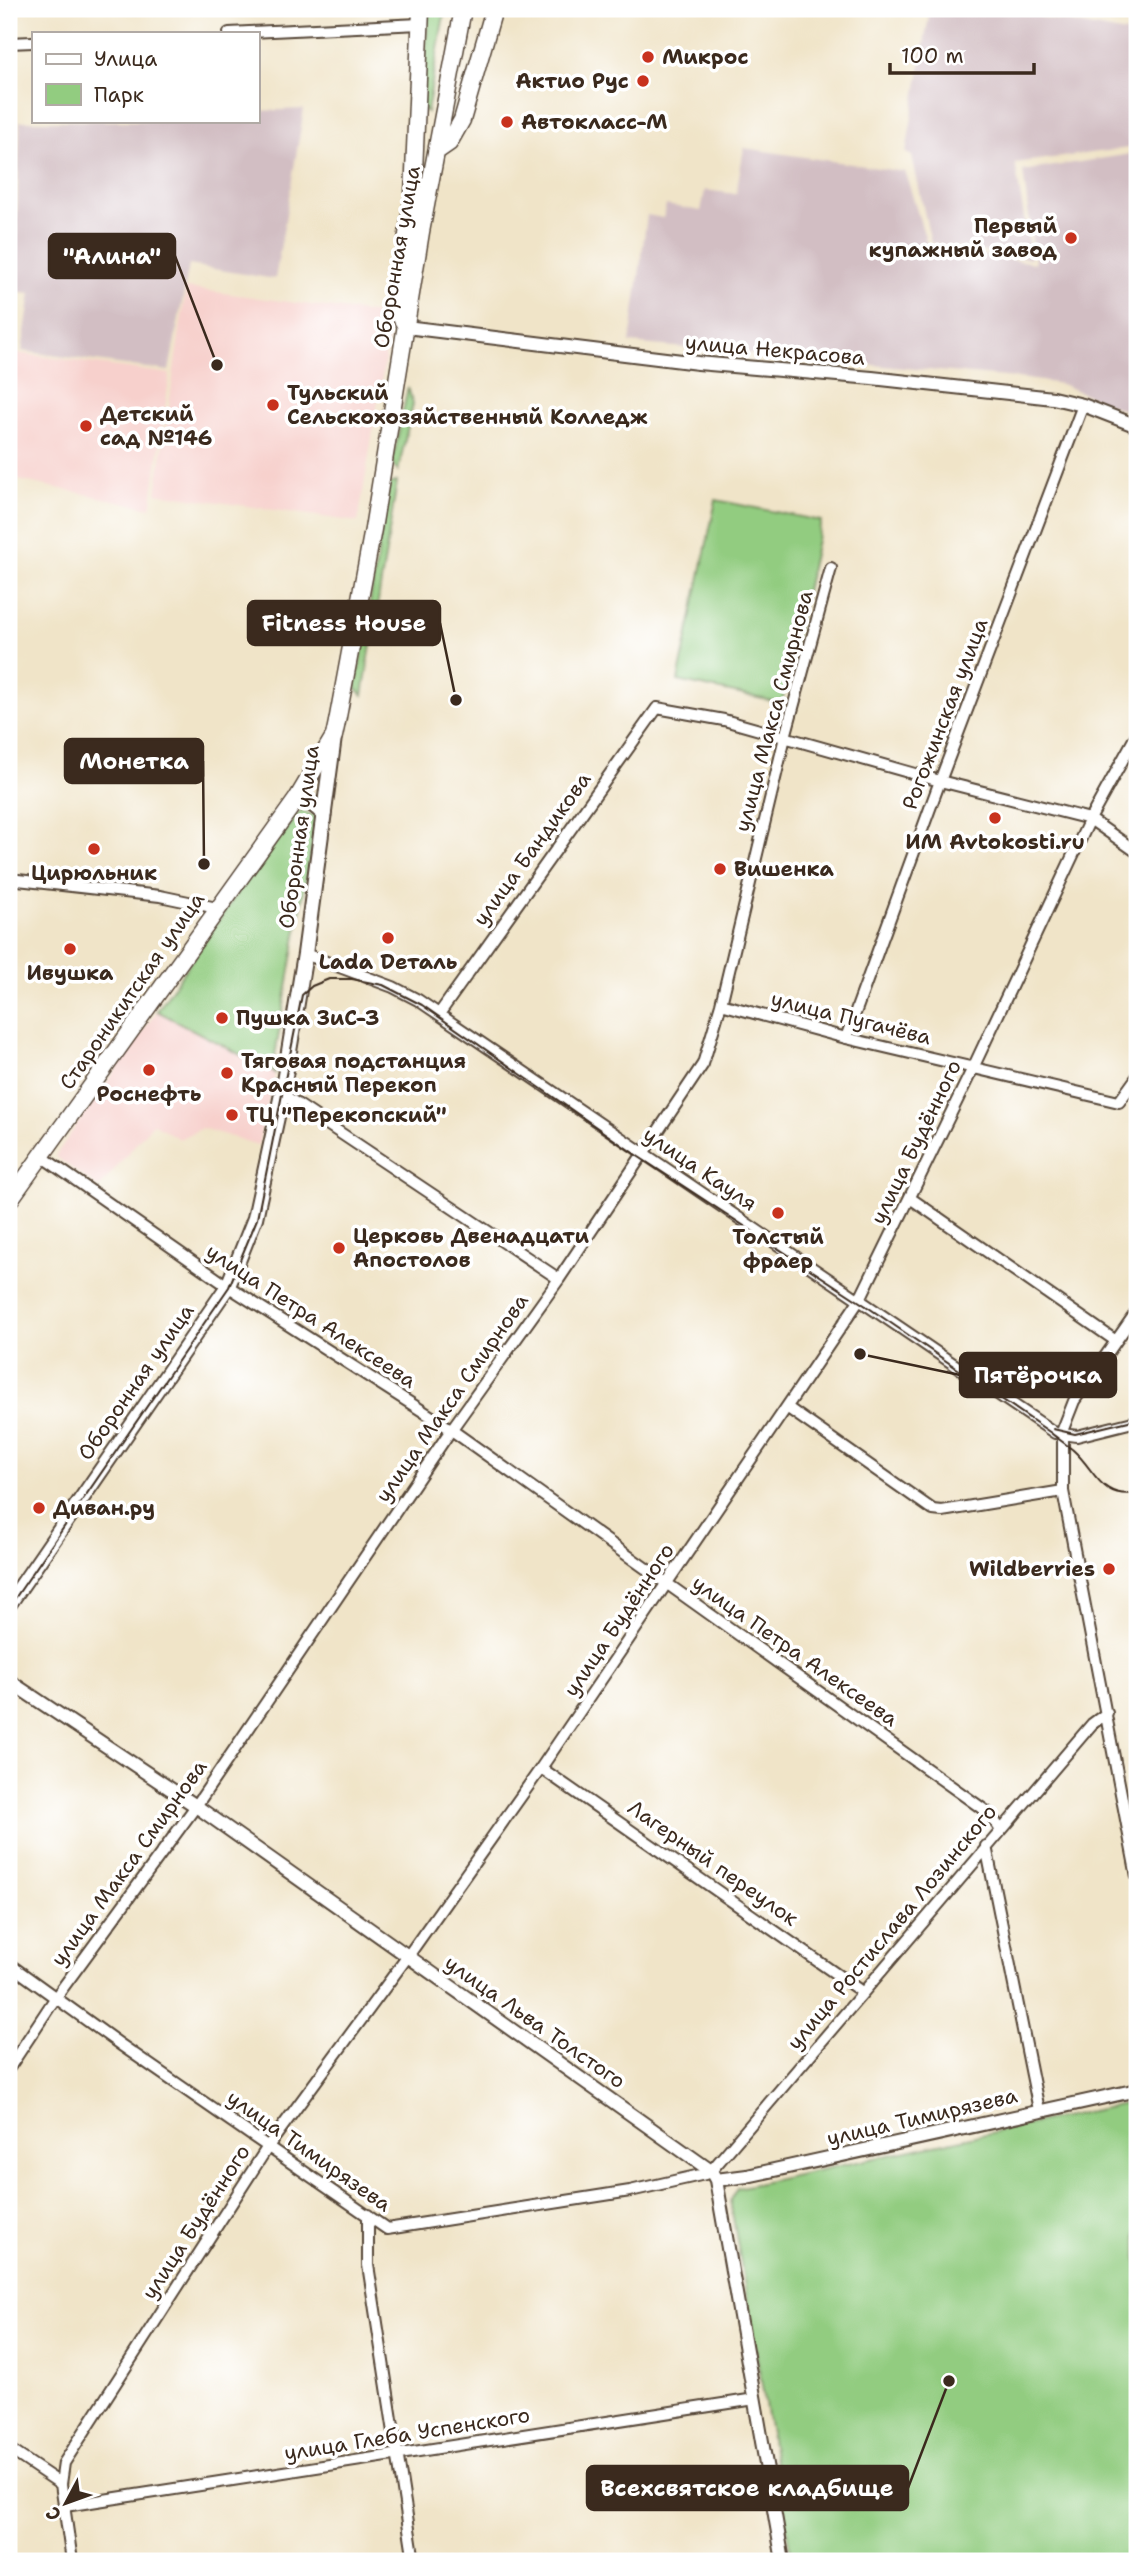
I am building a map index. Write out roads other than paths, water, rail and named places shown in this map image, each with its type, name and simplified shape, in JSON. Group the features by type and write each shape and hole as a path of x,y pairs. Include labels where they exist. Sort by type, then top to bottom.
{"main road":[{"name":"Оборонная улица","path":"9,1604 228,1286 255,1218 282,1094 305,954 334,736 371,542 404,319 463,9"},
{"path":"421,232 413,195 462,120 494,9"},
{"path":"404,319 397,301 413,195 420,16"},
{"name":"Староникитская улица","path":"9,1201 296,800 334,736"},
{"path":"296,800 310,802 324,814"}],"street":[{"path":"240,32 420,16"},
{"path":"9,43 32,42"},
{"name":"улица Некрасова","path":"404,319 698,363 872,378 1053,398 1083,405 1137,426"},
{"name":"Рогожинская улица","path":"846,1038 1083,405"},
{"name":"улица Макса Смирнова","path":"9,2068 56,1997 196,1806 451,1430 559,1279 703,1064 721,1004 785,737 831,568"},
{"name":"улица Бандикова","path":"439,1014 657,708 724,720 785,737"},
{"name":"улица Будённого","path":"61,2484 64,2463 269,2145 408,1956 541,1768 860,1299 1090,819 1137,734"},
{"path":"785,737 940,781 1090,819 1137,852"},
{"path":"9,879 160,896 217,908"},
{"name":"улица Кауля","path":"305,954 393,987 439,1014 1064,1438"},
{"name":"улица Пугачёва","path":"721,1004 846,1038 1119,1102 1137,1077"},
{"path":"282,1094 559,1279"},
{"name":"улица Петра Алексеева","path":"41,1156 228,1286 451,1430 990,1814 1000,1829"},
{"path":"910,1198 1116,1341"},
{"path":"1137,1311 1074,1401 1063,1429 1063,1492 1137,1877"},
{"path":"788,1408 933,1510 942,1511 1063,1492"},
{"path":"1064,1438 1137,1421"},
{"name":"улица Льва Толстого","path":"9,1681 196,1806 713,2175"},
{"name":"улица Ростислава Лозинского","path":"713,2175 862,1992 1000,1829 1092,1724 1107,1713"},
{"name":"Лагерный переулок","path":"541,1768 862,1992"},
{"path":"986,1846 1039,2110"},
{"name":"улица Тимирязева","path":"9,1964 387,2229 630,2190 705,2174 747,2176 1137,2090"},
{"path":"713,2175 783,2561"},
{"path":"368,2215 368,2265 414,2561"},
{"name":"улица Глеба Успенского","path":"65,2506 755,2399"},
{"path":"9,2449 61,2484 72,2561"}],"tram line":[{"path":"9,1607 229,1287 257,1219 302,995 312,986 329,979 352,979 383,985 422,1005 639,1157 866,1306 1051,1433 1073,1450 1106,1487 1124,1494 1137,1493"},
{"path":"1053,1429 1075,1434 1137,1419"}],"place":[{"name":"Микрос","path":"648,57"},
{"name":"Актио Рус","path":"643,81"},
{"name":"Автокласс-М","path":"507,122"},
{"name":"Первый купажный завод","path":"1071,238"},
{"name":"\"Алина\"","path":"217,365"},
{"name":"Тульский Сельскохозяйственный Колледж","path":"273,405"},
{"name":"Детский сад №146","path":"86,426"},
{"name":"Fitness House","path":"456,700"},
{"name":"ИМ Avtokosti.ru","path":"995,818"},
{"name":"Цирюльник","path":"94,849"},
{"name":"Монетка","path":"204,864"},
{"name":"Вишенка","path":"720,869"},
{"name":"Lada Dеталь","path":"388,938"},
{"name":"Ивушка","path":"70,949"},
{"name":"Пушка ЗиС-3","path":"222,1018"},
{"name":"Роснефть","path":"149,1070"},
{"name":"Тяговая подстанция Красный Перекоп","path":"227,1073"},
{"name":"ТЦ \"Перекопский\"","path":"232,1115"},
{"name":"Толстый фраер","path":"778,1213"},
{"name":"Церковь Двенадцати Апостолов","path":"339,1248"},
{"name":"Пятёрочка","path":"860,1354"},
{"name":"Диван.ру","path":"39,1508"},
{"name":"Wildberries","path":"1109,1569"},
{"name":"Всехсвятское кладбище","path":"949,2381"}]}
